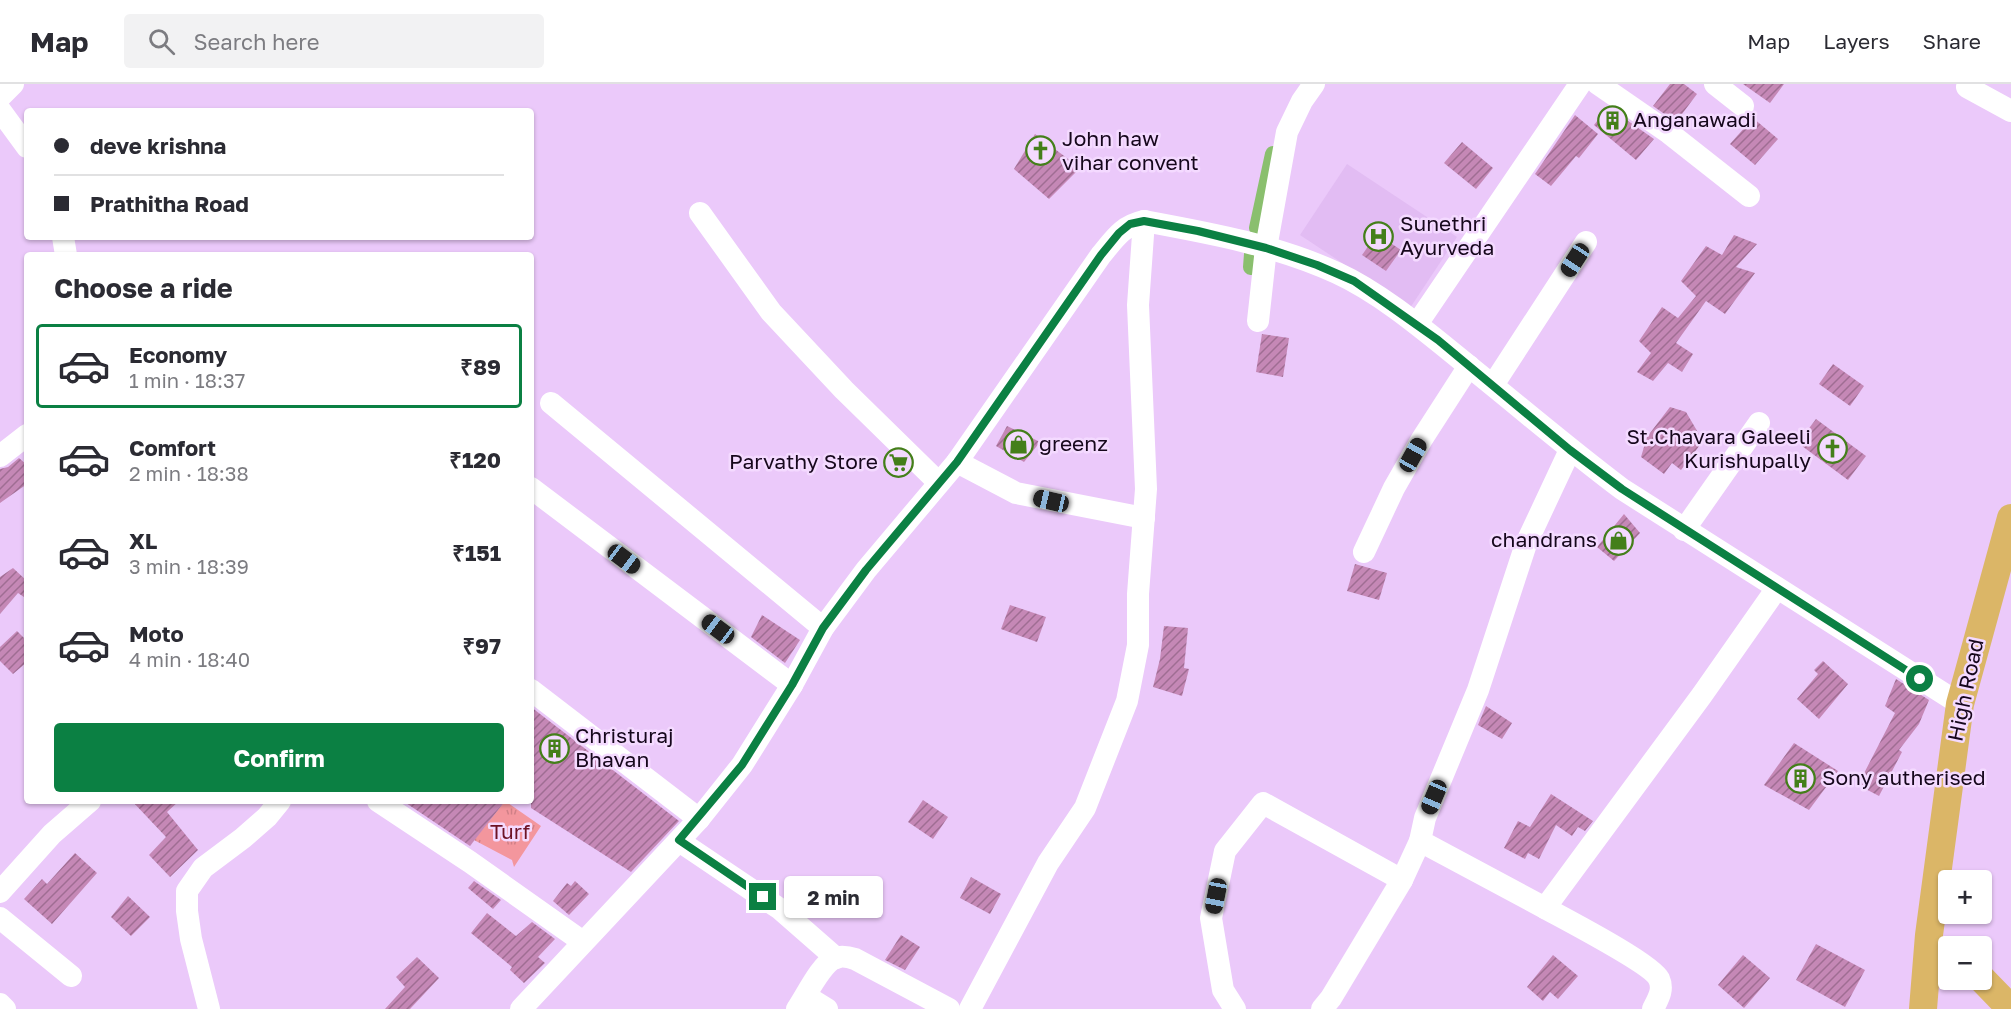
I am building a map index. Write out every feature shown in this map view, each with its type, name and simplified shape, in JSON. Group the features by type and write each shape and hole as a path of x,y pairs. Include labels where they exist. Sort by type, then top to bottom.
{"main road":[{"name":"High Road","path":"1940,936 1960,704 2011,518"},
{"name":"High Road","path":"1923,1009 1938,947"},
{"path":"1992,989 2011,1009"}],"street":[{"path":"0,97 13,84"},
{"path":"1258,321 1266,248 1287,132 1302,101 1314,84"},
{"path":"1417,324 1580,84"},
{"path":"1598,84 1669,133 1749,196"},
{"path":"1715,84 1743,106"},
{"path":"1966,87 2011,111"},
{"path":"0,110 24,143"},
{"path":"700,213 771,312 844,390 939,483"},
{"path":"970,1009 1048,863 1085,807 1127,701 1138,645 1138,594 1146,489 1138,305 1144,221"},
{"path":"521,1009 699,819 742,765 792,685 823,628 866,570 957,462 1106,249 1130,224 1144,221 1198,231 1266,248 1345,277 1417,324 1570,450 1622,489 1960,704"},
{"path":"1493,385 1586,242"},
{"path":"1364,552 1422,439 1469,366"},
{"path":"551,403 823,628"},
{"path":"1684,530 1759,423"},
{"path":"0,456 24,437"},
{"path":"1322,1009 1331,998 1402,880 1420,841 1425,818 1478,690 1526,544 1570,450"},
{"path":"957,462 1016,493 1144,518"},
{"path":"534,490 792,685"},
{"path":"1545,908 1702,695 1777,588"},
{"path":"534,692 699,819"},
{"path":"1235,1009 1223,990 1211,918 1225,851 1263,803 1402,880"},
{"path":"0,892 52,834 87,804"},
{"path":"209,1009 190,939 187,891 203,868 243,838 267,817 278,804"},
{"path":"383,804 470,862 583,942"},
{"path":"679,840 780,909 836,958"},
{"path":"1420,841 1545,908 1640,963 1658,977 1662,990 1653,1009"},
{"path":"0,918 71,976"},
{"path":"827,1009 802,1002 825,966 836,958 845,957 855,959 949,1009"},
{"path":"0,1004 5,1009"}],"shaded area":[{"name":"Sunethri Ayurveda","path":"1347,164 1457,237 1410,308 1300,235"}],"green space":[{"name":"Turf","path":"503,804 509,804 541,826 514,867 512,860 474,840"}],"building":[{"path":"1670,84 1684,84 1697,94 1676,122 1653,106"},
{"path":"1743,84 1784,84 1770,103"},
{"path":"1608,107 1654,139 1636,160 1594,125"},
{"path":"1575,115 1598,134 1579,158 1576,156 1551,186 1535,174"},
{"path":"1753,118 1778,139 1755,165 1730,144"},
{"name":"John haw vihar convent","path":"1035,134 1080,168 1049,199 1014,169"},
{"path":"1462,142 1493,168 1476,189 1444,163"},
{"path":"1377,234 1401,250 1386,271 1362,255"},
{"path":"1734,235 1757,244 1736,267 1755,273 1725,314 1706,301 1676,343 1693,354 1682,372 1668,363 1653,381 1637,372 1651,353 1639,341 1662,307 1678,318 1696,296 1681,281 1706,246 1722,255"},
{"path":"1262,334 1289,338 1283,377 1256,372"},
{"path":"1833,364 1864,386 1850,406 1819,384"},
{"path":"1670,407 1686,412 1703,441 1681,470 1672,463 1664,474 1641,457 1647,437"},
{"name":"St.Chavara Galeeli Kurishupally","path":"1816,419 1866,456 1848,480 1798,443"},
{"name":"greenz","path":"1007,426 1040,442 1024,462 996,446"},
{"path":"890,453 908,471 903,476 884,459"},
{"path":"19,458 24,462 24,486 0,503 0,469 8,467"},
{"name":"chandrans","path":"1624,514 1640,533 1614,561 1597,547"},
{"path":"1355,564 1387,573 1379,600 1347,591"},
{"path":"13,568 24,578 24,597 18,593 0,614 0,577"},
{"path":"1010,605 1046,617 1037,642 1001,629"},
{"path":"762,615 800,640 785,663 751,637"},
{"path":"1164,626 1188,628 1184,668 1189,669 1182,696 1153,687 1160,659"},
{"path":"17,631 24,638 24,665 13,674 0,661 0,647"},
{"path":"1823,661 1848,684 1819,719 1797,699 1818,674 1814,670"},
{"path":"1896,679 1929,700 1919,724 1899,750 1902,752 1879,796 1858,785 1895,713 1885,706"},
{"path":"1486,706 1512,723 1502,739 1478,725"},
{"path":"534,709 679,821 631,872 531,808 531,804 534,804"},
{"name":"Sony autherised","path":"1794,743 1838,771 1809,810 1764,785"},
{"path":"1551,794 1593,821 1585,831 1578,827 1572,836 1556,825 1539,859 1528,853 1525,859 1504,848 1518,821 1530,827"},
{"path":"923,800 948,817 933,839 908,822"},
{"path":"135,804 176,804 167,812 198,850 170,877 149,855 166,837"},
{"path":"407,804 503,804 470,846"},
{"path":"75,853 97,873 52,924 24,899 42,879 47,884"},
{"path":"971,877 1001,894 990,914 960,898"},
{"path":"474,881 501,900 493,909 468,888"},
{"path":"575,881 589,894 569,915 553,901 567,883 571,886"},
{"path":"128,896 150,917 131,936 111,917"},
{"path":"487,913 516,936 532,922 555,939 538,957 545,963 524,983 510,970 512,967 471,933"},
{"path":"901,935 920,947 905,970 885,960"},
{"path":"1816,944 1865,970 1845,1007 1796,980"},
{"path":"1553,955 1578,976 1558,999 1550,992 1543,1001 1527,987"},
{"path":"1743,955 1770,978 1744,1008 1718,985"},
{"path":"417,957 439,978 410,1009 385,1009 405,987 396,977"}],"waterway":[{"path":"1257,228 1273,154"},
{"path":"1251,267 1252,254"}],"place":[{"name":"Anganawadi","path":"1612,120"},
{"name":"John haw vihar convent","path":"1041,151"},
{"name":"Sunethri Ayurveda","path":"1379,236"},
{"name":"greenz","path":"1018,444"},
{"name":"St.Chavara Galeeli Kurishupally","path":"1832,449"},
{"name":"Parvathy Store","path":"899,462"},
{"name":"chandrans","path":"1618,540"},
{"name":"Christuraj Bhavan","path":"554,748"},
{"name":"Sony autherised","path":"1801,778"}],"route":[{"path":"763,897 679,840 699,819 742,765 792,685 823,628 866,570 957,462 1101,255 1119,233 1130,224 1144,221 1198,231 1266,248 1317,265 1354,281 1438,340 1570,450 1622,489 1920,679"}]}
